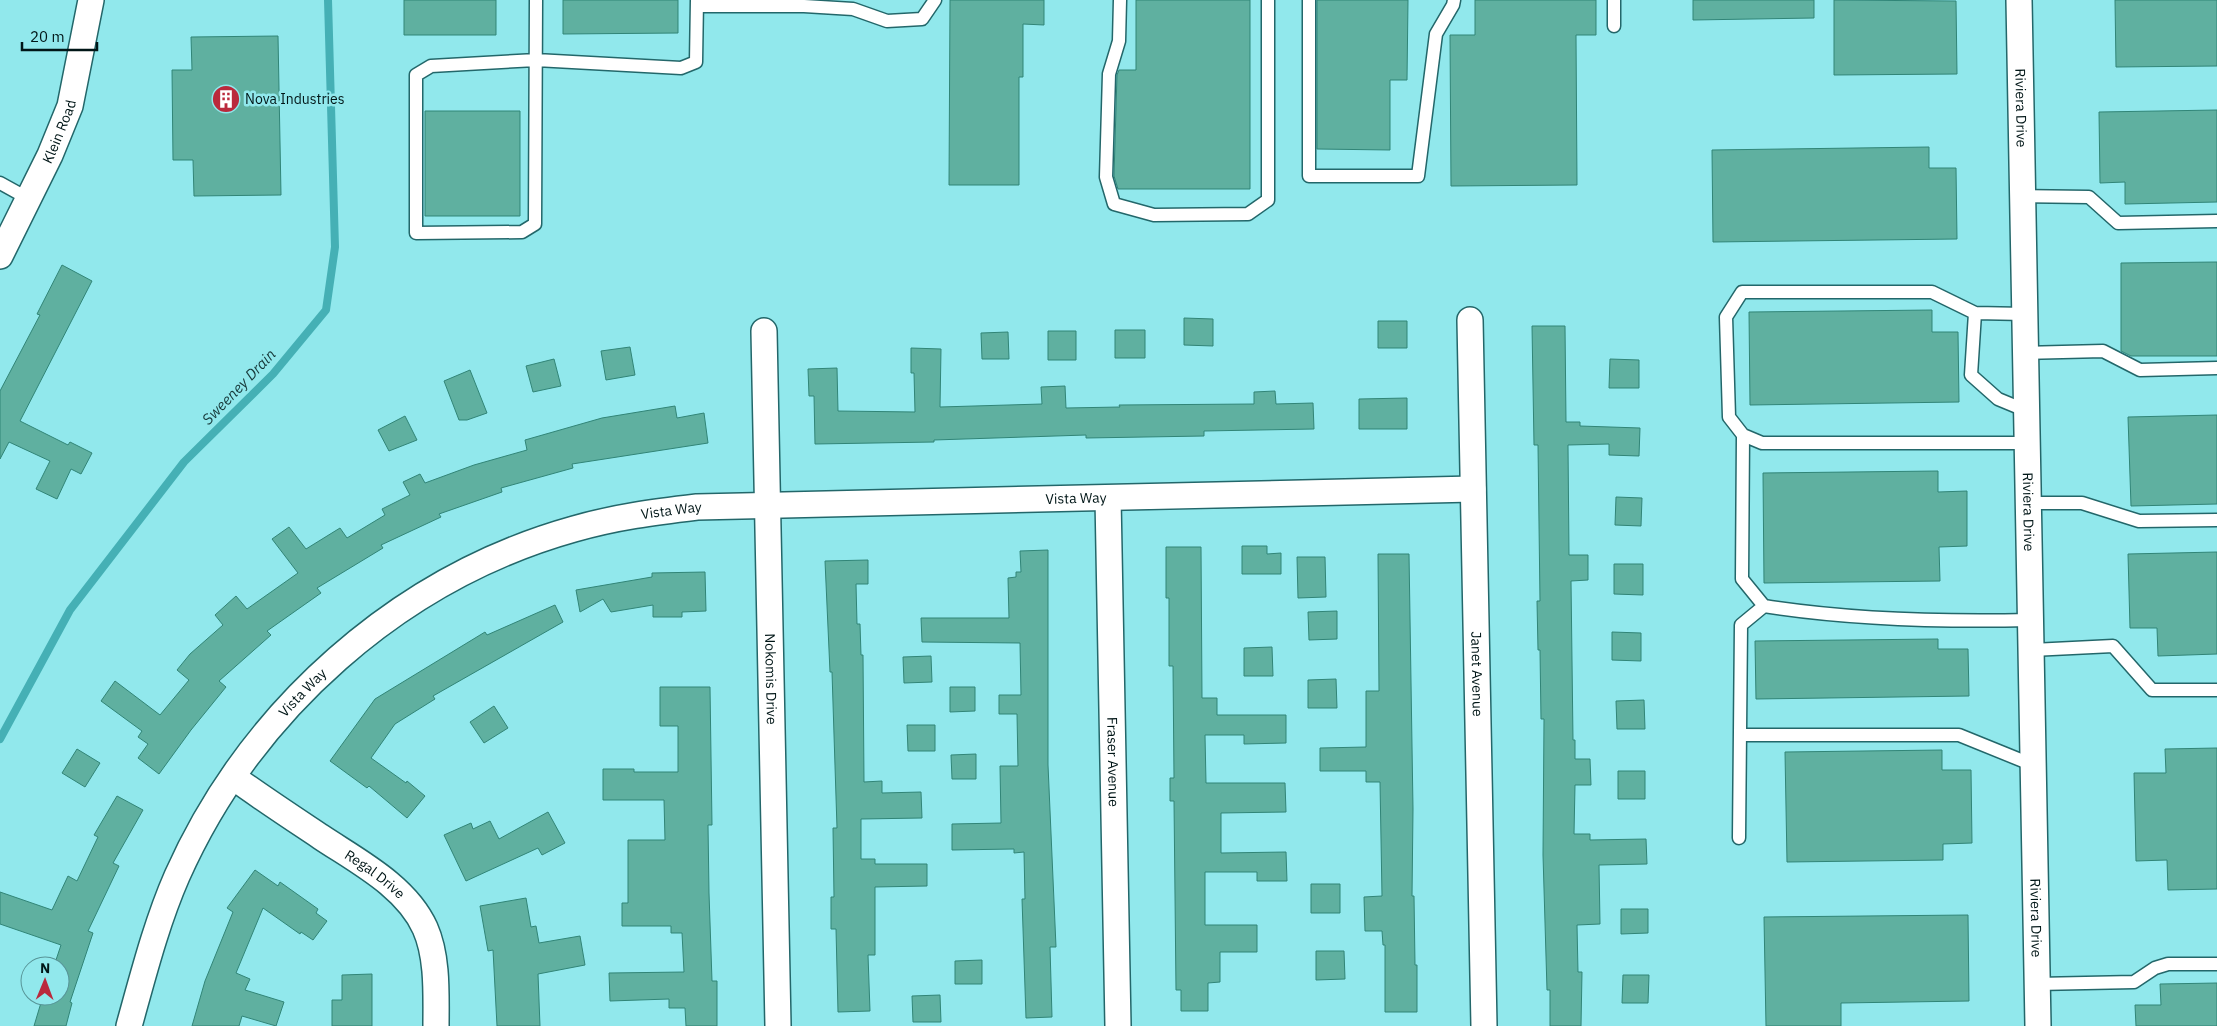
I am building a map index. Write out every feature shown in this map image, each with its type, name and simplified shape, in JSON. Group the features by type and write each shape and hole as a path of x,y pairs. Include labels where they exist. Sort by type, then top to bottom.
{"street":[{"name":"Klein Road","path":"0,256 29,199 70,106 91,0"},
{"name":"Riviera Drive","path":"2019,0 2038,1026"},
{"name":"Janet Avenue","path":"1470,320 1484,1026"},
{"name":"Nokomis Drive","path":"764,330 778,1026"},
{"name":"Vista Way","path":"129,1026 155,938 177,876 202,827 233,777 270,726 327,667 383,622 443,584 516,549 574,529 634,515 697,507 1473,490"},
{"name":"Fraser Avenue","path":"1108,498 1118,1026"},
{"name":"Regal Drive","path":"233,777 392,886 411,906 426,929 433,959 436,1026"}],"lane":[{"path":"536,0 536,60 535,224 522,232 416,233 416,75 431,66 536,60 681,68 696,62 697,3 804,3 853,9 887,21 922,19 935,0"},
{"path":"1120,0 1119,41 1109,74 1106,177 1114,204 1154,215 1248,214 1268,200 1268,0"},
{"path":"1309,0 1309,176 1418,176 1436,34 1454,5 1454,0"},
{"path":"1614,0 1614,26"},
{"path":"0,183 29,199"},
{"path":"2022,196 2089,197 2118,222 2217,221"},
{"path":"2025,314 1975,313 1932,292 1742,292 1726,317 1729,417 1742,435 1762,444 2027,443"},
{"path":"1975,313 1971,375 1998,399 2027,411"},
{"path":"2026,353 2102,351 2140,370 2217,368"},
{"path":"1742,435 1742,579 1764,606 1811,614 1941,622 2030,620"},
{"path":"2028,503 2082,503 2139,521 2217,520"},
{"path":"1740,838 1741,625 1764,606"},
{"path":"2031,650 2113,646 2152,690 2217,690"},
{"path":"1740,735 1959,735 2033,765"},
{"path":"2038,984 2134,982 2155,968 2168,964 2217,964"}],"building":[{"path":"404,0 496,0 496,35 404,35"},
{"path":"563,0 678,0 678,33 563,34"},
{"path":"950,0 1044,0 1044,25 1023,24 1023,77 1019,77 1019,185 949,185"},
{"path":"1136,0 1250,0 1250,189 1118,189 1114,176 1117,75 1119,70 1136,70"},
{"path":"1317,0 1408,0 1407,80 1390,80 1390,150 1317,149"},
{"path":"1475,0 1596,0 1596,35 1576,35 1577,185 1451,186 1450,35 1475,35"},
{"path":"1693,0 1814,0 1814,18 1693,20"},
{"path":"1834,0 1956,1 1957,74 1834,75"},
{"path":"2115,0 2217,0 2217,66 2116,67"},
{"name":"Nova Industries","path":"278,36 281,195 194,196 193,160 173,160 172,70 192,70 191,37"},
{"path":"2217,110 2217,202 2125,204 2125,182 2100,183 2099,112"},
{"path":"425,111 520,111 520,216 425,216"},
{"path":"1929,147 1929,168 1956,168 1957,239 1713,242 1712,150"},
{"path":"2217,262 2217,356 2131,356 2121,351 2121,263"},
{"path":"62,265 92,281 20,421 68,445 70,442 92,453 81,474 71,469 57,499 36,489 50,461 9,442 0,459 0,391 40,315 37,314"},
{"path":"1932,310 1932,332 1958,332 1959,402 1750,405 1749,312"},
{"path":"1184,318 1213,319 1213,346 1184,345"},
{"path":"1378,321 1407,321 1407,348 1378,348"},
{"path":"1532,326 1565,326 1566,422 1580,422 1580,426 1640,428 1639,456 1609,455 1609,444 1568,445 1569,555 1588,555 1588,580 1571,581 1573,740 1575,740 1575,759 1590,759 1591,785 1575,785 1574,834 1590,834 1590,840 1646,839 1647,864 1599,865 1600,924 1577,925 1578,972 1582,972 1581,1026 1550,1026 1550,990 1547,990 1543,855 1544,719 1541,719 1537,601 1540,601 1538,445 1534,445"},
{"path":"1115,330 1145,330 1145,358 1115,358"},
{"path":"1048,331 1076,331 1076,360 1048,360"},
{"path":"1008,332 1009,359 982,359 981,333"},
{"path":"630,347 635,375 606,380 601,351"},
{"path":"911,348 941,349 940,407 1042,404 1041,387 1065,386 1066,408 1120,407 1119,405 1254,404 1254,392 1275,391 1276,404 1313,403 1314,429 1204,431 1204,436 1086,438 1086,435 934,440 934,442 815,444 814,396 809,396 808,369 837,368 838,411 915,412 914,373 911,373"},
{"path":"554,359 561,386 533,392 526,366"},
{"path":"1610,359 1639,360 1639,388 1609,388"},
{"path":"470,370 487,413 467,420 459,420 444,381"},
{"path":"1407,398 1407,429 1359,429 1359,399"},
{"path":"675,406 677,418 704,413 708,443 572,464 573,468 501,488 502,492 439,514 441,517 381,545 383,548 317,588 321,593 267,631 271,635 219,681 226,687 159,774 138,758 148,744 138,737 142,731 101,701 115,681 160,715 189,680 177,670 190,654 223,625 215,615 236,596 247,609 298,573 272,539 289,527 306,549 340,528 347,538 385,515 382,509 410,495 403,482 420,474 425,483 474,465 527,450 525,440 602,418"},
{"path":"2217,415 2217,504 2131,506 2128,417"},
{"path":"405,416 417,440 389,451 378,430"},
{"path":"1938,471 1938,492 1967,491 1967,546 1939,547 1940,581 1764,583 1763,473"},
{"path":"1616,497 1642,498 1641,526 1615,525"},
{"path":"1242,546 1267,546 1267,554 1281,553 1281,574 1242,574"},
{"path":"1166,547 1201,547 1202,698 1217,698 1217,715 1286,715 1286,743 1244,744 1244,735 1205,735 1206,783 1285,783 1286,812 1221,813 1221,853 1286,852 1287,881 1257,881 1257,872 1205,872 1205,925 1257,925 1257,952 1220,952 1220,982 1208,983 1208,1011 1181,1011 1181,990 1176,990 1174,801 1170,801 1170,778 1174,778 1173,666 1169,666 1169,598 1166,598"},
{"path":"1048,550 1048,765 1056,947 1050,947 1052,1017 1026,1018 1022,899 1025,899 1024,852 1014,853 1014,849 952,850 952,824 1001,823 1000,766 1018,766 1017,714 999,714 999,695 1021,695 1020,643 922,642 921,618 1009,618 1008,578 1016,577 1016,572 1021,572 1020,551"},
{"path":"2217,552 2217,654 2158,656 2157,628 2130,628 2128,554"},
{"path":"1378,554 1409,554 1413,809 1412,896 1414,896 1415,965 1417,965 1417,1012 1385,1012 1385,945 1383,945 1382,931 1365,931 1364,897 1382,896 1380,782 1366,782 1366,771 1320,771 1320,748 1366,747 1366,691 1379,691"},
{"path":"1297,557 1325,557 1326,597 1298,598"},
{"path":"868,560 868,584 856,584 857,624 860,624 861,655 863,655 864,782 882,781 882,793 921,792 922,818 861,819 861,859 875,859 875,864 927,864 927,886 875,887 875,955 868,955 870,1011 838,1012 836,929 831,929 831,897 834,897 833,828 837,828 832,672 830,672 825,561"},
{"path":"1614,564 1643,564 1643,595 1614,594"},
{"path":"705,572 706,611 682,612 682,617 653,617 653,605 611,612 603,599 580,612 576,590 652,577 652,573"},
{"path":"555,605 563,622 433,696 435,699 395,724 371,758 406,783 407,781 425,796 407,818 369,786 367,788 330,761 375,699 485,632 487,635"},
{"path":"1337,611 1337,639 1309,640 1308,612"},
{"path":"1612,632 1641,633 1641,661 1612,660"},
{"path":"1938,639 1938,649 1968,649 1969,696 1756,699 1755,641"},
{"path":"1272,647 1273,676 1244,676 1244,648"},
{"path":"931,656 932,682 904,683 903,657"},
{"path":"1336,679 1337,708 1308,708 1308,680"},
{"path":"660,687 710,687 712,825 708,825 709,893 712,981 717,981 717,1026 686,1026 685,1008 669,1008 669,999 610,1001 609,973 684,972 682,933 671,933 671,926 622,926 622,903 628,903 628,840 665,840 664,800 603,800 603,769 634,769 634,772 678,772 678,726 660,726"},
{"path":"950,687 975,687 975,711 950,712"},
{"path":"1644,700 1645,729 1617,729 1616,701"},
{"path":"494,706 508,728 484,743 470,722"},
{"path":"907,725 935,725 935,751 908,751"},
{"path":"2217,748 2217,889 2168,890 2167,860 2136,861 2134,773 2166,773 2165,749"},
{"path":"77,749 100,763 85,787 62,773"},
{"path":"1942,750 1942,770 1971,770 1972,843 1943,844 1943,860 1787,862 1785,752"},
{"path":"976,754 976,779 952,779 951,755"},
{"path":"1618,771 1645,771 1645,799 1618,799"},
{"path":"117,796 143,810 113,863 119,866 88,931 93,933 70,1002 70,956 57,956 61,945 0,924 0,892 52,910 68,876 77,881 98,837 94,835"},
{"path":"548,812 565,843 542,855 538,848 466,881 444,835 471,823 473,829 490,821 499,839"},
{"path":"255,870 278,886 280,882 318,909 316,913 327,921 313,940 301,932 300,934 263,908 236,973 250,979 245,990 284,1002 276,1026 242,1016 239,1026 192,1026 205,981 233,912 227,908"},
{"path":"1311,884 1340,884 1340,913 1311,913"},
{"path":"526,898 531,927 536,926 539,943 580,936 585,965 538,974 540,1026 497,1026 493,950 488,951 480,906"},
{"path":"1621,909 1648,909 1648,933 1621,934"},
{"path":"1968,915 1969,1001 1841,1003 1841,1026 1766,1026 1764,917"},
{"path":"1316,951 1344,951 1345,979 1316,980"},
{"path":"982,960 982,984 955,984 955,961"},
{"path":"372,974 372,1026 332,1026 332,1000 342,1000 342,975"},
{"path":"1623,975 1649,975 1648,1003 1622,1003"},
{"path":"2217,983 2217,1026 2136,1026 2135,1005 2161,1005 2160,984"},
{"path":"940,995 941,1022 913,1022 912,996"},
{"path":"70,1002 72,1003 66,1026 34,1026 40,1006 70,1006"}],"waterway":[{"name":"Sweeney Drain","path":"0,739 70,610 184,462 273,374 326,310 335,247 328,0"}],"place":[{"name":"Nova Industries","path":"226,99"}]}
